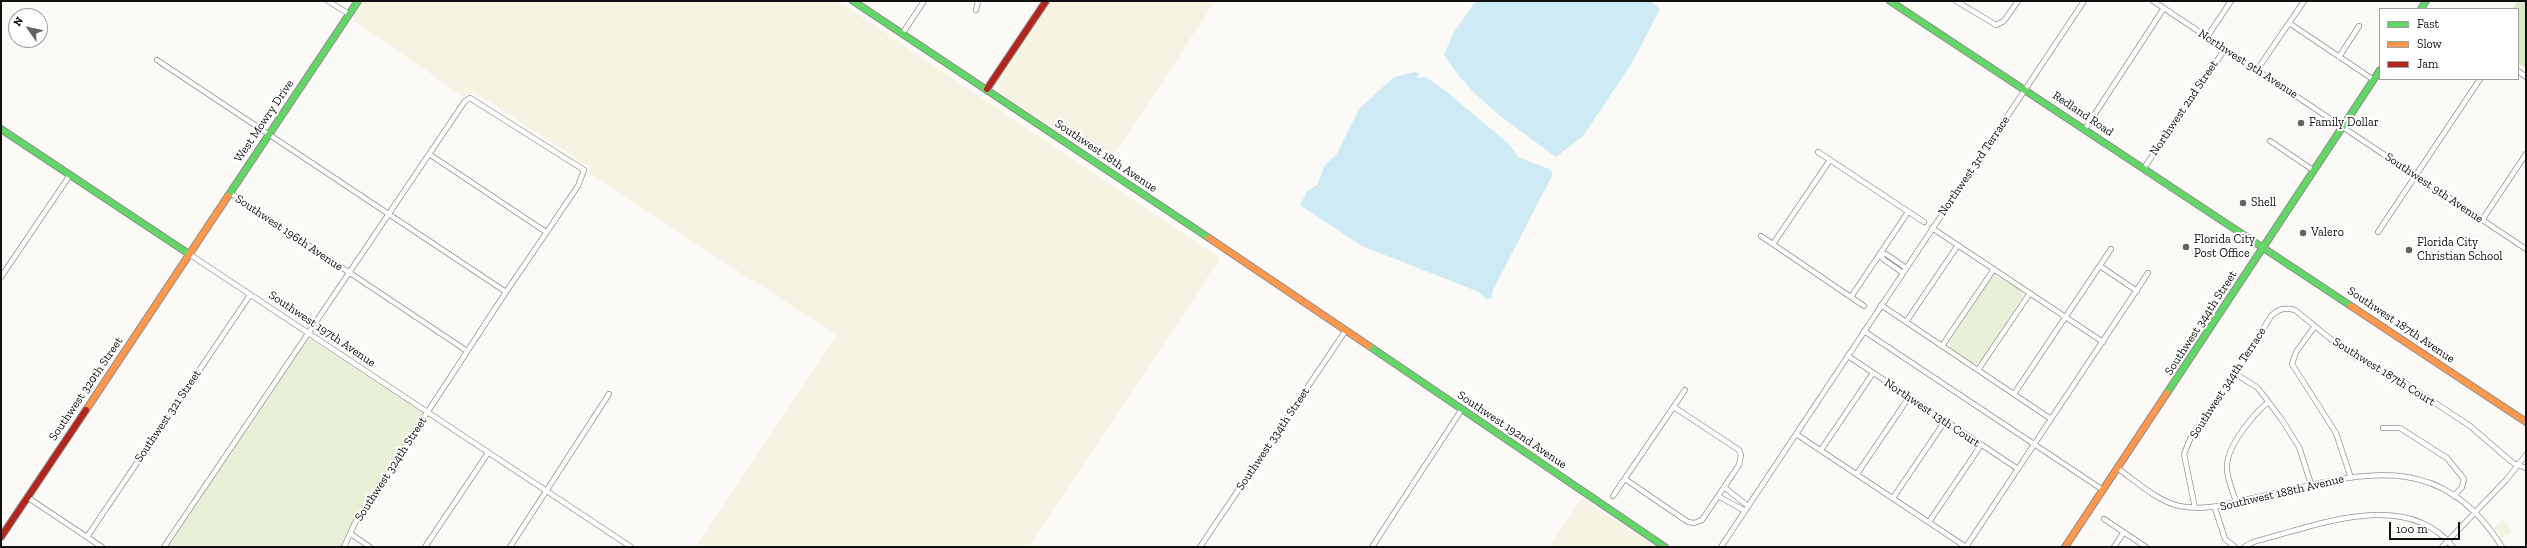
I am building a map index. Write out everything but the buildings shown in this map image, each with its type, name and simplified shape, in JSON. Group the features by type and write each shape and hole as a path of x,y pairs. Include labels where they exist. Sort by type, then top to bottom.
{"street":[{"path":"328,1 349,14"},
{"name":"West Mowry Drive","path":"189,254 358,1"},
{"name":"Southwest 18th Avenue","path":"853,1 1346,330"},
{"path":"902,34 924,1"},
{"path":"976,10 978,1"},
{"path":"987,90 1046,1"},
{"name":"Redland Road","path":"1890,1 2263,247"},
{"path":"1956,1 1990,24 1999,25 2004,21 2018,1"},
{"name":"Northwest 3rd Terrace","path":"1748,506 2084,1"},
{"path":"2207,37 2231,1"},
{"path":"2257,70 2304,1"},
{"name":"Northwest 9th Avenue","path":"2156,2 2343,126"},
{"path":"2084,129 2164,8"},
{"path":"2289,23 2374,80"},
{"path":"2339,57 2359,26"},
{"name":"Northwest 2nd Street","path":"2144,168 2225,49"},
{"path":"157,60 506,292"},
{"name":"Southwest 344th Street","path":"2065,547 2379,72"},
{"path":"2378,232 2479,80"},
{"name":"Southwest 324th Street","path":"344,547 355,523 506,292 578,186 584,170 473,98 465,101 429,154"},
{"name":"Southwest 9th Avenue","path":"2343,126 2415,176 2526,249"},
{"name":"Southwest 197th Avenue","path":"1,129 631,547"},
{"path":"2270,141 2313,170"},
{"path":"1818,152 1924,222"},
{"path":"164,547 387,214 429,154 546,232"},
{"path":"2482,220 2526,154"},
{"path":"1774,244 1830,160"},
{"path":"1,277 70,175"},
{"name":"Southwest 196th Avenue","path":"230,193 467,351"},
{"path":"1851,297 1908,212"},
{"path":"1932,228 2103,342"},
{"path":"1761,236 1864,306"},
{"path":"1906,322 1958,245"},
{"name":"Southwest 187th Avenue","path":"2263,247 2526,422"},
{"path":"2014,394 2111,249"},
{"name":"Southwest 320th Street","path":"1,537 189,254"},
{"path":"1880,254 1886,254 1906,268"},
{"path":"1880,254 1883,259 1903,273"},
{"path":"2100,266 2137,291"},
{"path":"1942,346 1994,269"},
{"path":"1796,434 1966,547 2148,273"},
{"path":"1978,370 2030,293"},
{"name":"Southwest 321 Street","path":"87,537 250,295"},
{"path":"1881,305 2051,419"},
{"name":"Southwest 187th Court","path":"2279,309 2287,308 2295,310 2355,357 2399,378 2470,426 2508,459 2526,468"},
{"name":"Southwest 344th Terrace","path":"2195,508 2184,454 2191,437 2236,374 2271,316 2279,309"},
{"path":"2315,326 2296,352 2292,364 2336,433 2351,478"},
{"name":"Southwest 192nd Avenue","path":"1346,330 1664,547"},
{"name":"Southwest 334th Street","path":"1200,547 1346,330"},
{"path":"1864,331 2103,490"},
{"name":"Northwest 13th Court","path":"1848,356 2018,469"},
{"path":"1821,450 1873,373"},
{"path":"2236,374 2258,388 2299,447 2311,484"},
{"path":"1613,496 1685,390"},
{"path":"510,547 609,394"},
{"path":"1857,474 1909,397"},
{"path":"2236,502 2227,467 2230,453 2255,413 2268,402"},
{"path":"1625,479 1688,522 1694,523 1702,520 1739,465 1741,455 1739,450 1674,407"},
{"path":"1372,547 1462,409"},
{"path":"1893,498 1945,421"},
{"path":"2383,428 2400,428 2447,458 2464,479 2462,487 2454,496"},
{"path":"1929,522 1981,445"},
{"path":"425,547 488,453"},
{"path":"2442,547 2519,465 2526,455"},
{"name":"Southwest 188th Avenue","path":"2118,468 2167,502 2195,508 2215,508 2311,484 2372,474 2401,476 2427,483 2454,496 2475,512 2492,531 2502,547"},
{"path":"1721,547 1748,506 1724,487"},
{"path":"1729,503 1734,494"},
{"path":"1718,496 1745,511"},
{"path":"27,497 102,547"},
{"path":"2215,508 2225,539 2235,547"},
{"path":"2244,547 2253,542 2363,515 2383,514 2420,523 2448,541 2453,547"},
{"path":"2104,520 2146,547"},
{"path":"2114,547 2124,532"},
{"path":"351,534 370,547"}],"shaded area":[{"path":"361,1 838,1 1220,258 1029,547 696,547 836,335 590,174 589,172 591,168 474,92 466,98 354,21 354,12"},
{"path":"1050,1 1215,1 1108,164 1001,94 998,87 999,78"},
{"path":"1582,498 1655,547 1549,547"}],"green space":[{"path":"2518,1 2526,1 2526,68 2519,64 2519,8 2513,8"},
{"path":"1996,276 2020,289 2023,296 1981,361 1973,364 1951,349 1949,343 1990,278"},
{"path":"310,339 423,413 421,420 349,528 341,547 165,547 305,340"},
{"path":"2504,520 2512,532 2502,538 2494,527"}],"water":[{"path":"1476,1 1650,1 1660,9 1632,63 1583,136 1556,157 1510,123 1480,98 1467,85 1444,54 1454,32"},
{"path":"1413,72 1419,73 1417,78 1426,77 1447,92 1510,145 1518,157 1549,169 1553,174 1493,290 1492,298 1487,300 1479,292 1362,246 1300,205 1307,191 1317,185 1325,165 1336,155 1359,109 1394,77"}],"traffic: fast":[{"path":"228,196 358,1"},
{"path":"853,1 1209,238"},
{"path":"1890,1 2351,306"},
{"path":"2422,8 2426,1"},
{"path":"2167,393 2379,72"},
{"path":"1,129 189,254"},
{"path":"1369,346 1665,547"}],"traffic: slow":[{"path":"86,410 228,196"},
{"path":"1209,238 1369,346"},
{"path":"2351,306 2526,422"},
{"path":"2065,547 2167,393"}],"traffic: jam":[{"path":"987,89 1046,1"},
{"path":"1,537 86,410"}],"place":[{"name":"Family Dollar","path":"2301,123"},
{"name":"Shell","path":"2243,203"},
{"name":"Valero","path":"2303,233"},
{"name":"Florida City Post Office","path":"2186,247"},
{"name":"Florida City Christian School","path":"2409,250"}]}
